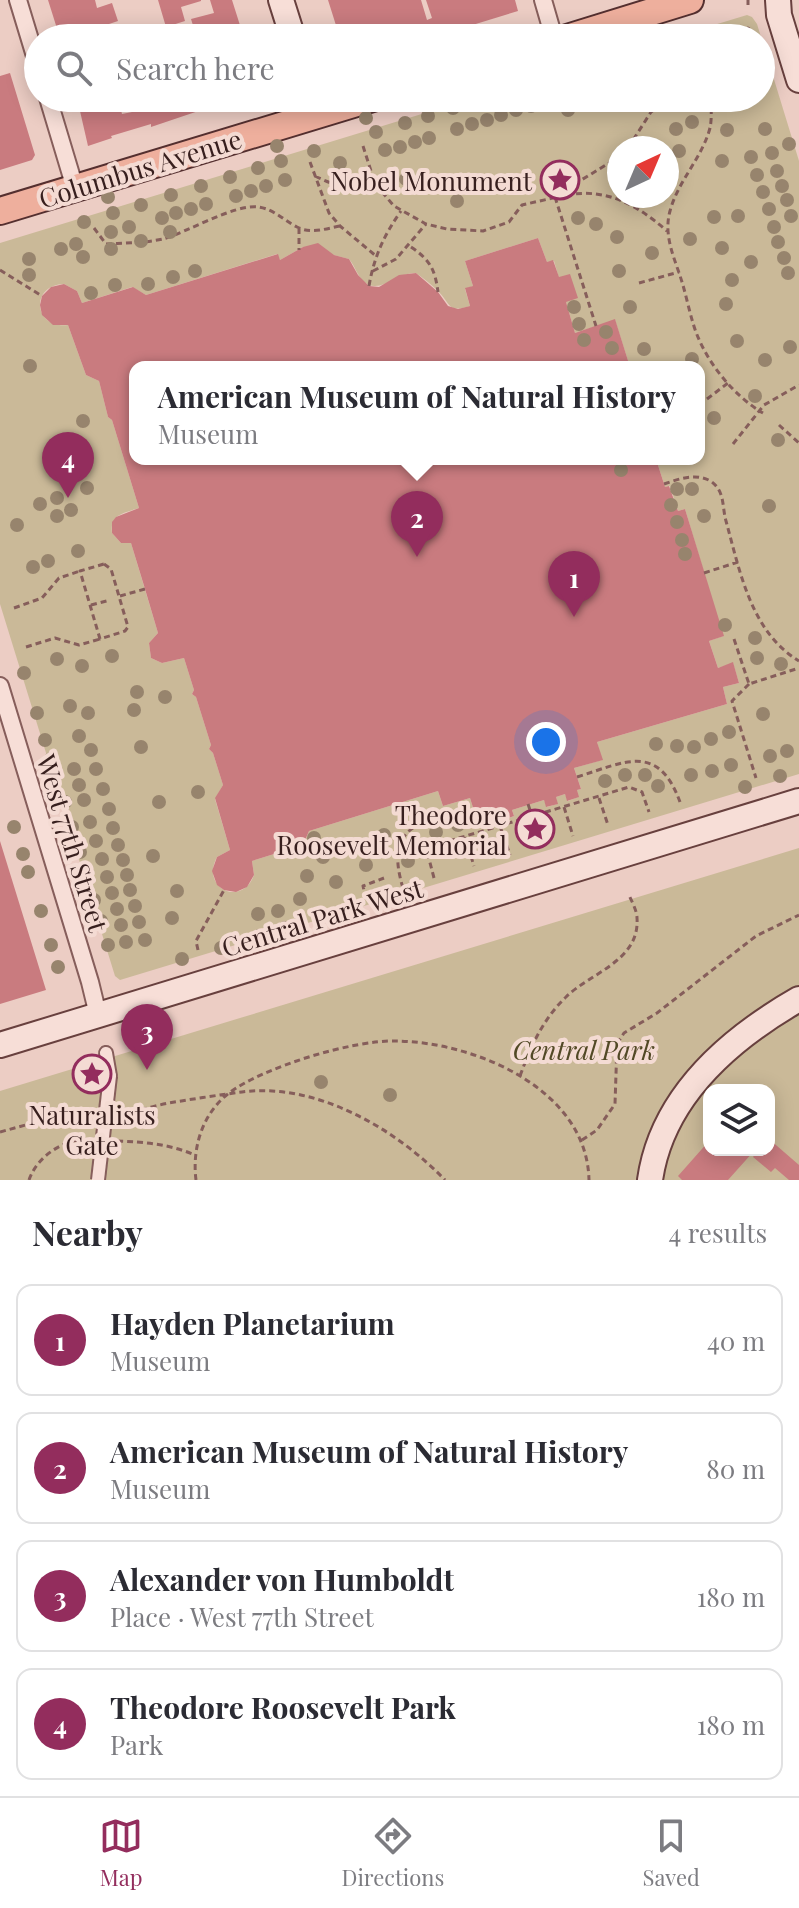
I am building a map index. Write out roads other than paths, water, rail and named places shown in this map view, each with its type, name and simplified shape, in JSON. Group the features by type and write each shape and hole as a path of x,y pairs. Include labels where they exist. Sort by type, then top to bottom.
{"main road":[{"path":"281,0 289,24"},
{"path":"612,24 690,0"},
{"path":"778,0 779,15 799,80"},
{"name":"Columbus Avenue","path":"0,211 297,112"},
{"name":"Central Park West","path":"0,1045 799,801"},
{"path":"650,1180 661,1134 676,1108 709,1065 744,1034 799,999"}],"street":[{"path":"18,0 25,24"},
{"path":"543,0 550,24"},
{"path":"52,112 75,188"},
{"name":"West 77th Street","path":"0,686 88,972 98,1015"},
{"path":"98,1180 110,1076 106,1053"}],"place":[{"name":"Nobel Monument","path":"560,180"},
{"name":"Theodore Roosevelt Park","path":"68,498"},
{"name":"American Museum of Natural History","path":"417,557"},
{"name":"Hayden Planetarium","path":"574,617"},
{"name":"Theodore Roosevelt Memorial","path":"535,829"},
{"name":"Alexander von Humboldt","path":"147,1070"},
{"name":"Naturalists Gate","path":"92,1074"}],"park label":[{"name":"Central Park","path":"584,1049"}]}
